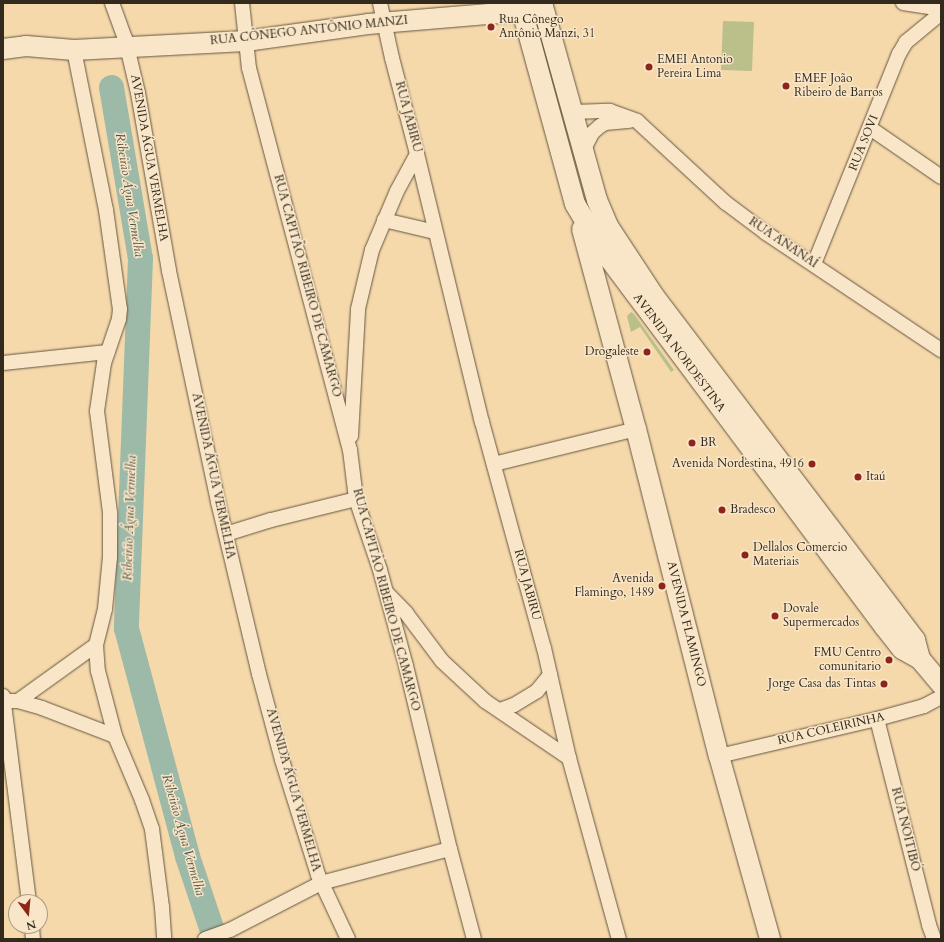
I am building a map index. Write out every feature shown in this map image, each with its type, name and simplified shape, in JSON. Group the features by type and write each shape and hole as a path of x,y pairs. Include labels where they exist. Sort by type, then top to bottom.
{"street":[{"name":"AVENIDA ÁGUA VERMELHA","path":"112,3 127,47 138,93 169,271 226,534 279,745 321,883 348,939"},
{"name":"RUA CAPITÃO RIBEIRO DE CAMARGO","path":"242,3 250,68 350,450 356,499 385,591 406,666 450,849 474,939"},
{"name":"RUA JABIRU","path":"380,3 418,154 435,232 482,422 550,675 570,758 618,939"},
{"path":"903,3 941,9"},
{"name":"RUA CÔNEGO ANTÔNIO MANZI","path":"3,61 74,50 246,41 384,22 521,7 543,6"},
{"name":"AVENIDA NORDESTINA","path":"543,6 601,213 616,240 632,278"},
{"name":"AVENIDA NORDESTINA","path":"521,7 575,204 602,249 632,278 884,626 902,649 920,659 941,684"},
{"name":"RUA SOVI","path":"814,264 899,54 906,42 941,13"},
{"name":"RUA CÔNEGO ANTÔNIO MANZI","path":"3,49 26,46 74,50"},
{"path":"74,50 106,210 120,309 119,319 107,352 97,411 110,513 110,556 105,609 96,645 98,671 114,736 142,800 152,829 162,907 164,939"},
{"name":"RUA ANANAÍ","path":"573,112 610,111 637,121 726,203 766,233 941,350"},
{"path":"583,151 592,133 605,123 637,121"},
{"path":"870,128 941,177"},
{"path":"350,450 358,309 372,250 398,190 418,154"},
{"name":"AVENIDA FLAMINGO","path":"575,204 636,429 719,756 770,939"},
{"path":"384,220 435,232"},
{"path":"604,309 607,298 613,290 632,278"},
{"path":"3,363 107,352"},
{"path":"494,464 636,429"},
{"path":"226,534 271,520 356,499"},
{"path":"385,591 406,613 442,661 485,701 570,758"},
{"path":"18,701 96,645"},
{"path":"500,710 514,705 537,691 550,675"},
{"name":"RUA COLEIRINHA","path":"719,756 877,719 924,706 941,697"},
{"path":"28,894 3,699 18,701 42,708 114,736"},
{"name":"RUA NOITIBÓ","path":"877,719 929,926 934,939"},
{"path":"205,939 223,933 321,883 450,849"}],"green space":[{"path":"723,21 754,22 752,71 721,70"},
{"path":"631,312 634,314 674,370 671,372 640,327 631,332 627,316"}],"waterway":[{"name":"Ribeirão Água Vermelha","path":"111,87 140,258 126,628 187,856 215,939"}],"place":[{"name":"Rua Cônego Antônio Manzi, 31","path":"491,27"},
{"name":"EMEI Antonio Pereira Lima","path":"649,67"},
{"name":"EMEF João Ribeiro de Barros","path":"786,86"},
{"name":"Drogaleste","path":"647,352"},
{"name":"BR","path":"692,443"},
{"name":"Avenida Nordestina, 4916","path":"812,464"},
{"name":"Itaú","path":"858,477"},
{"name":"Bradesco","path":"722,510"},
{"name":"Dellalos Comercio Materiais","path":"745,555"},
{"name":"Avenida Flamingo, 1489","path":"662,586"},
{"name":"Dovale Supermercados","path":"775,616"},
{"name":"FMU Centro comunitario","path":"889,660"},
{"name":"Jorge Casa das Tintas","path":"884,684"}]}
